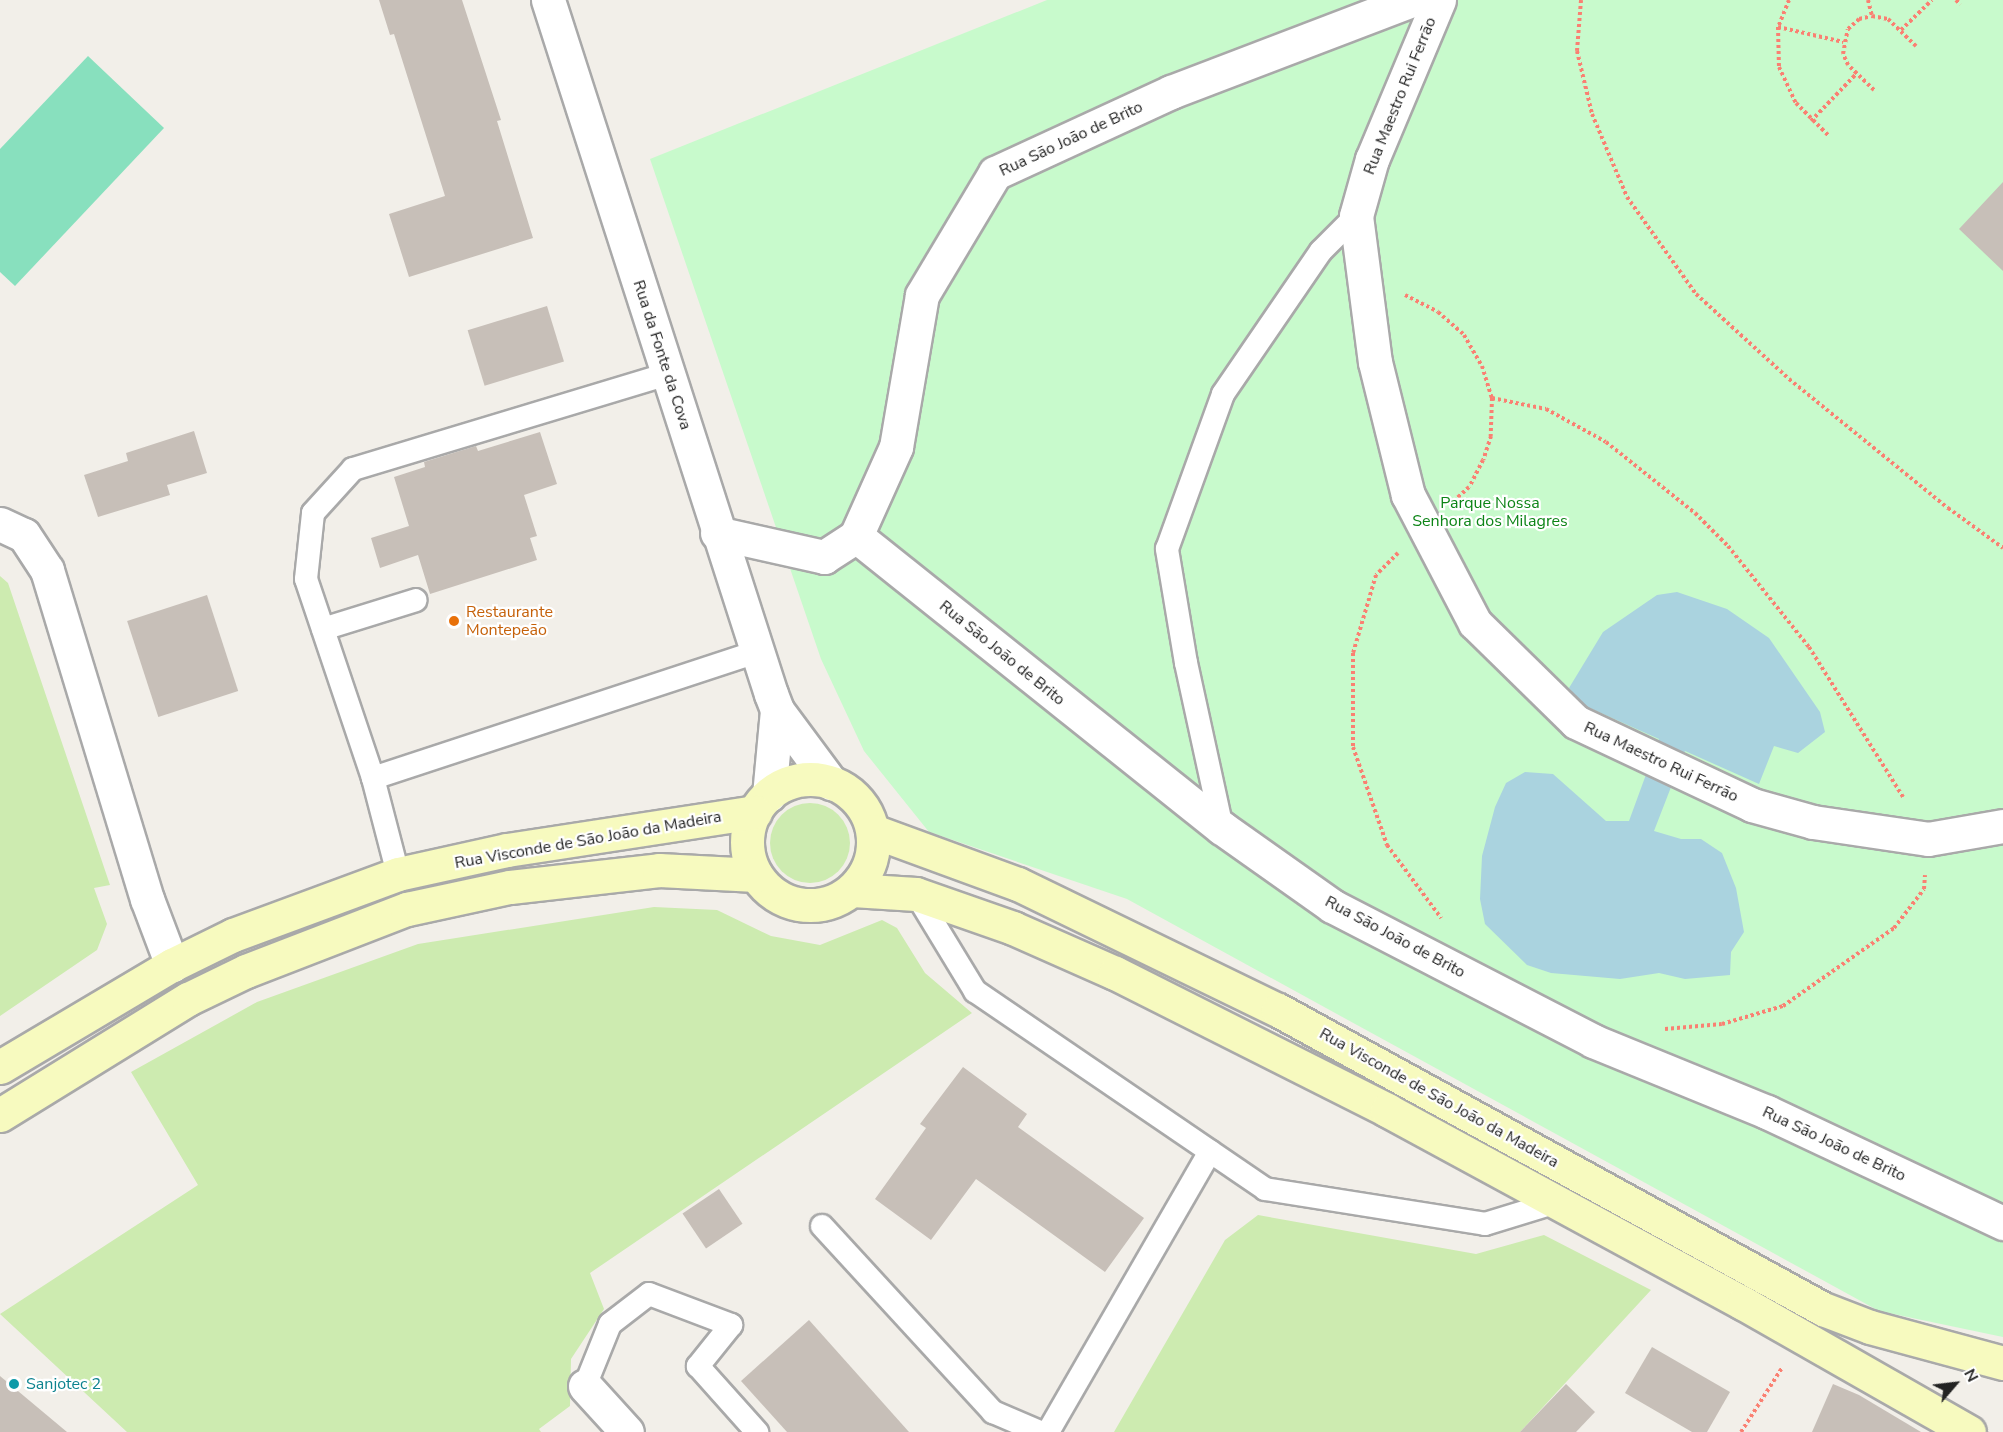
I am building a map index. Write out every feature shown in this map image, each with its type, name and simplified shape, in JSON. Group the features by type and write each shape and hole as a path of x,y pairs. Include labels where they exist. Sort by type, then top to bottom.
{"main road":[{"name":"Rua Visconde de São João da Madeira","path":"0,1066 172,965 233,934 398,874 507,850 762,803 788,783 809,779 831,783 857,801 873,831 1018,884 1258,1000 1823,1309 1870,1328 2003,1363"},
{"path":"762,803 748,832 748,855 756,875 771,891 790,902 812,906 833,902 852,890 866,873 873,852 873,831"},
{"name":"Rua Visconde de São João da Madeira","path":"0,1115 188,999 246,971 407,909 510,887 659,870 756,875"},
{"path":"852,890 916,894 1014,928 1115,973 1387,1110 1969,1432"}],"street":[{"name":"Rua da Fonte da Cova","path":"548,0 756,652 777,710 831,783"},
{"name":"Rua São João de Brito","path":"1412,0 1171,92 995,173 922,295 896,447 856,536 1222,828 1332,906 1593,1041 1767,1112 2003,1223"},
{"name":"Rua Maestro Rui Ferrão","path":"1439,0 1372,159 1356,216 1364,289 1376,362 1406,484 1475,623 1542,692 1576,722 1752,805 1813,822 1928,839 2003,826"},
{"path":"0,524 24,535 47,570 147,899 172,965"},
{"path":"717,533 824,556 856,536"},
{"name":"Rua da Fonte da Cova","path":"762,803 777,710"},
{"path":"585,1386 627,1432"}],"lane":[{"path":"1222,828 1186,663 1167,549 1223,394 1321,251 1356,216"},
{"path":"398,874 374,778 306,579 313,513 353,469 668,374"},
{"path":"323,629 416,600"},
{"path":"374,778 756,652"},
{"path":"916,894 975,991 1265,1189 1485,1224 1557,1202"},
{"path":"1048,1432 1210,1151"},
{"path":"822,1226 993,1412 1040,1432"},
{"path":"585,1386 610,1324 649,1294 731,1325 698,1366 757,1432"}],"path":[{"path":"1581,0 1577,51 1592,114 1627,197 1696,294 1789,379 1948,508 2003,548"},
{"path":"1790,0 1778,27 1777,47 1785,86 1811,121 1829,136"},
{"path":"1868,0 1872,16"},
{"path":"1901,30 1932,0"},
{"path":"1956,0 1960,4"},
{"path":"1874,90 1856,74 1843,54 1843,42 1848,29 1859,19 1872,16 1888,19 1916,46"},
{"path":"1778,27 1843,42"},
{"path":"1811,121 1856,74"},
{"path":"1364,289 1398,293 1438,312 1464,335 1482,366 1492,398 1491,436 1469,487 1425,526 1376,575 1353,653 1353,747 1387,845 1444,922"},
{"path":"1492,398 1546,410 1606,442 1695,513 1728,546 1809,647 1928,839 1924,889 1894,928 1844,966 1784,1006 1722,1024 1666,1029 1655,1026"},
{"path":"1741,1432 1801,1337"}],"green space":[{"name":"Parque Nossa Senhora dos Milagres","path":"1047,0 2003,0 2003,1337 1879,1311 1127,899 929,832 864,751 821,659 650,159"},
{"path":"88,56 164,128 15,286 0,272 0,149"},
{"path":"0,576 8,583 110,885 94,888 107,924 97,950 0,1016"},
{"path":"810,803 825,806 838,815 847,828 850,843 847,858 838,871 825,880 810,883 795,880 782,871 773,858 770,843 773,828 782,815 795,806"},
{"path":"654,907 717,910 771,936 820,945 882,920 897,928 925,973 972,1013 590,1273 604,1309 571,1359 570,1406 539,1429 541,1432 127,1432 0,1314 198,1185 131,1072 257,1002 418,944"},
{"path":"1258,1215 1476,1254 1544,1235 1651,1290 1520,1432 1114,1432 1225,1240"}],"water":[{"path":"1677,592 1727,609 1769,638 1820,712 1825,732 1798,753 1774,746 1759,784 1685,751 1654,831 1681,839 1701,839 1722,853 1736,888 1744,932 1731,952 1730,975 1685,979 1659,973 1620,979 1551,973 1527,965 1485,924 1480,899 1482,856 1495,807 1506,783 1525,772 1553,774 1606,821 1629,821 1659,739 1583,705 1569,688 1603,632 1657,595"}],"building":[{"path":"379,0 462,0 501,120 497,121 533,238 409,277 389,214 445,196 394,34 390,35"},
{"path":"2003,182 2003,271 1959,229"},
{"path":"547,306 564,361 485,386 468,330"},
{"path":"194,431 207,473 167,485 170,495 98,517 84,475 128,461 126,453"},
{"path":"540,432 557,484 524,495 537,536 530,538 537,560 430,594 418,555 380,568 371,538 409,526 394,477 425,467 424,462 476,446 478,451"},
{"path":"207,595 238,691 158,717 127,621"},
{"path":"963,1067 1027,1114 1018,1127 1144,1218 1105,1272 976,1179 931,1240 875,1199 926,1128 920,1124"},
{"path":"719,1189 742,1224 706,1248 683,1214"},
{"path":"809,1320 909,1432 787,1432 741,1381"},
{"path":"1652,1347 1730,1392 1707,1432 1692,1432 1625,1393"},
{"name":"Sanjotec 2","path":"0,1376 67,1432 0,1432"},
{"path":"1566,1384 1595,1412 1576,1432 1520,1432"},
{"path":"1833,1384 1859,1395 1921,1432 1812,1432"}],"place":[{"name":"Restaurante Montepeão","path":"454,621"},
{"name":"Sanjotec 2","path":"14,1384"}]}
